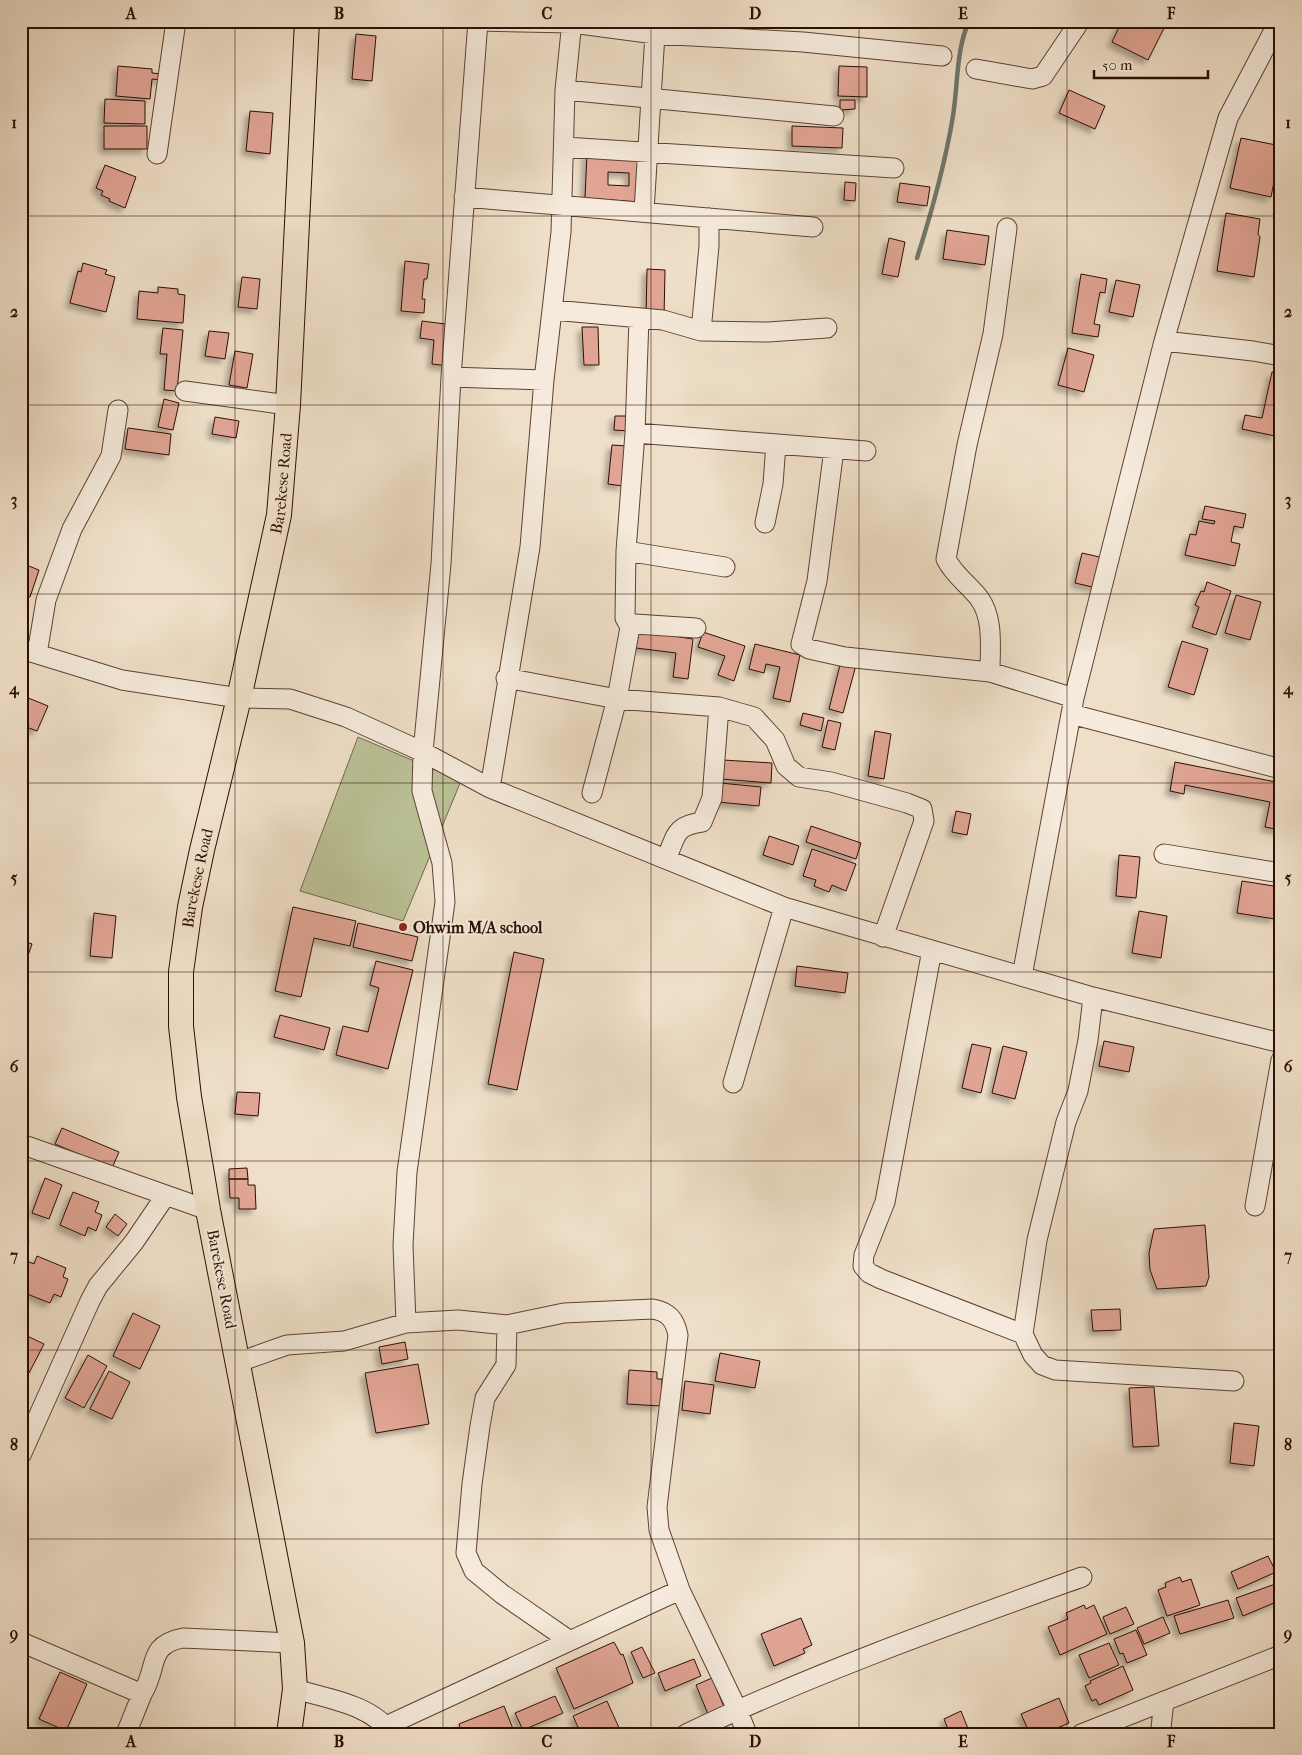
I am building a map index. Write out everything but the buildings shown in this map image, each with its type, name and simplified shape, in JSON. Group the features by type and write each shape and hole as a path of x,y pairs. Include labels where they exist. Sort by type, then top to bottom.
{"main road":[{"name":"Barekese Road","path":"289,1734 295,1689 292,1643 208,1210 189,1097 181,1026 181,972 190,907 202,850 239,698 279,515 288,405 307,21"}],"street":[{"path":"157,154 176,21"},
{"path":"406,1324 403,1245 407,1172 444,902 442,863 422,792 423,752 441,564 477,21 572,22 655,34 717,30 803,42 942,56"},
{"path":"976,69 1032,79 1043,76 1080,21"},
{"path":"1022,976 1072,706 1164,341 1228,118 1278,21"},
{"path":"490,788 506,678 530,547 544,380 553,310 562,205 565,90 572,22"},
{"path":"644,211 655,34"},
{"path":"565,90 834,116"},
{"path":"565,147 894,168"},
{"path":"464,197 813,227"},
{"path":"701,331 709,246 709,218"},
{"path":"990,672 989,623 980,600 951,570 946,559 967,445 993,334 1007,228"},
{"path":"553,310 663,320 701,331 768,332 827,328"},
{"path":"592,794 617,700 630,627 625,618 626,551 636,433 640,318"},
{"path":"1164,341 1281,356"},
{"path":"452,377 544,380"},
{"path":"185,391 288,405"},
{"path":"118,410 111,456 72,529 29,652 122,680 239,698 290,699 346,717 423,752 490,788 784,907 1092,997 1281,1042"},
{"path":"636,433 866,451"},
{"path":"765,523 773,484 776,444"},
{"path":"834,449 817,581 801,644 809,649 845,657 990,672 1072,706 1281,769"},
{"path":"626,551 725,568"},
{"path":"630,627 635,624 696,628"},
{"path":"506,678 617,700 719,707 754,717 775,740 786,766 799,777 850,787 922,809 924,821 883,937"},
{"path":"666,859 680,829 685,825 702,822 712,798 719,707"},
{"path":"1164,854 1281,873"},
{"path":"733,1083 784,907"},
{"path":"932,950 886,1202 864,1254 863,1266 869,1273 881,1279 1023,1334"},
{"path":"1092,997 1088,1040 1078,1090 1066,1122 1037,1240 1023,1334 1042,1365 1055,1370 1234,1381"},
{"path":"1255,1206 1281,1060"},
{"path":"21,1144 208,1210"},
{"path":"21,1455 90,1302 103,1280 134,1242 166,1195"},
{"path":"238,1362 287,1345 344,1341 406,1324 458,1320 507,1324 564,1313 653,1309 663,1311 671,1317 678,1335 657,1507 659,1530 680,1590 737,1709 746,1734"},
{"path":"507,1324 506,1365 486,1398 480,1426 472,1484 466,1553 474,1571 502,1594 570,1641"},
{"path":"686,1734 737,1709 915,1637 1082,1577"},
{"path":"295,1689 362,1709 389,1730 570,1641 680,1590"},
{"path":"126,1734 142,1694 151,1678 157,1652 161,1645 183,1638 292,1643"},
{"path":"21,1642 142,1694"},
{"path":"1081,1734 1135,1711 1281,1655"},
{"path":"1162,1731 1164,1701"},
{"path":"1135,1711 1162,1731"}],"green space":[{"path":"358,737 461,781 403,921 300,891"}],"waterway":[{"path":"917,258 946,152 953,116 960,55 969,21"}],"place":[{"name":"Ohwim M/A school","path":"403,927"}]}
